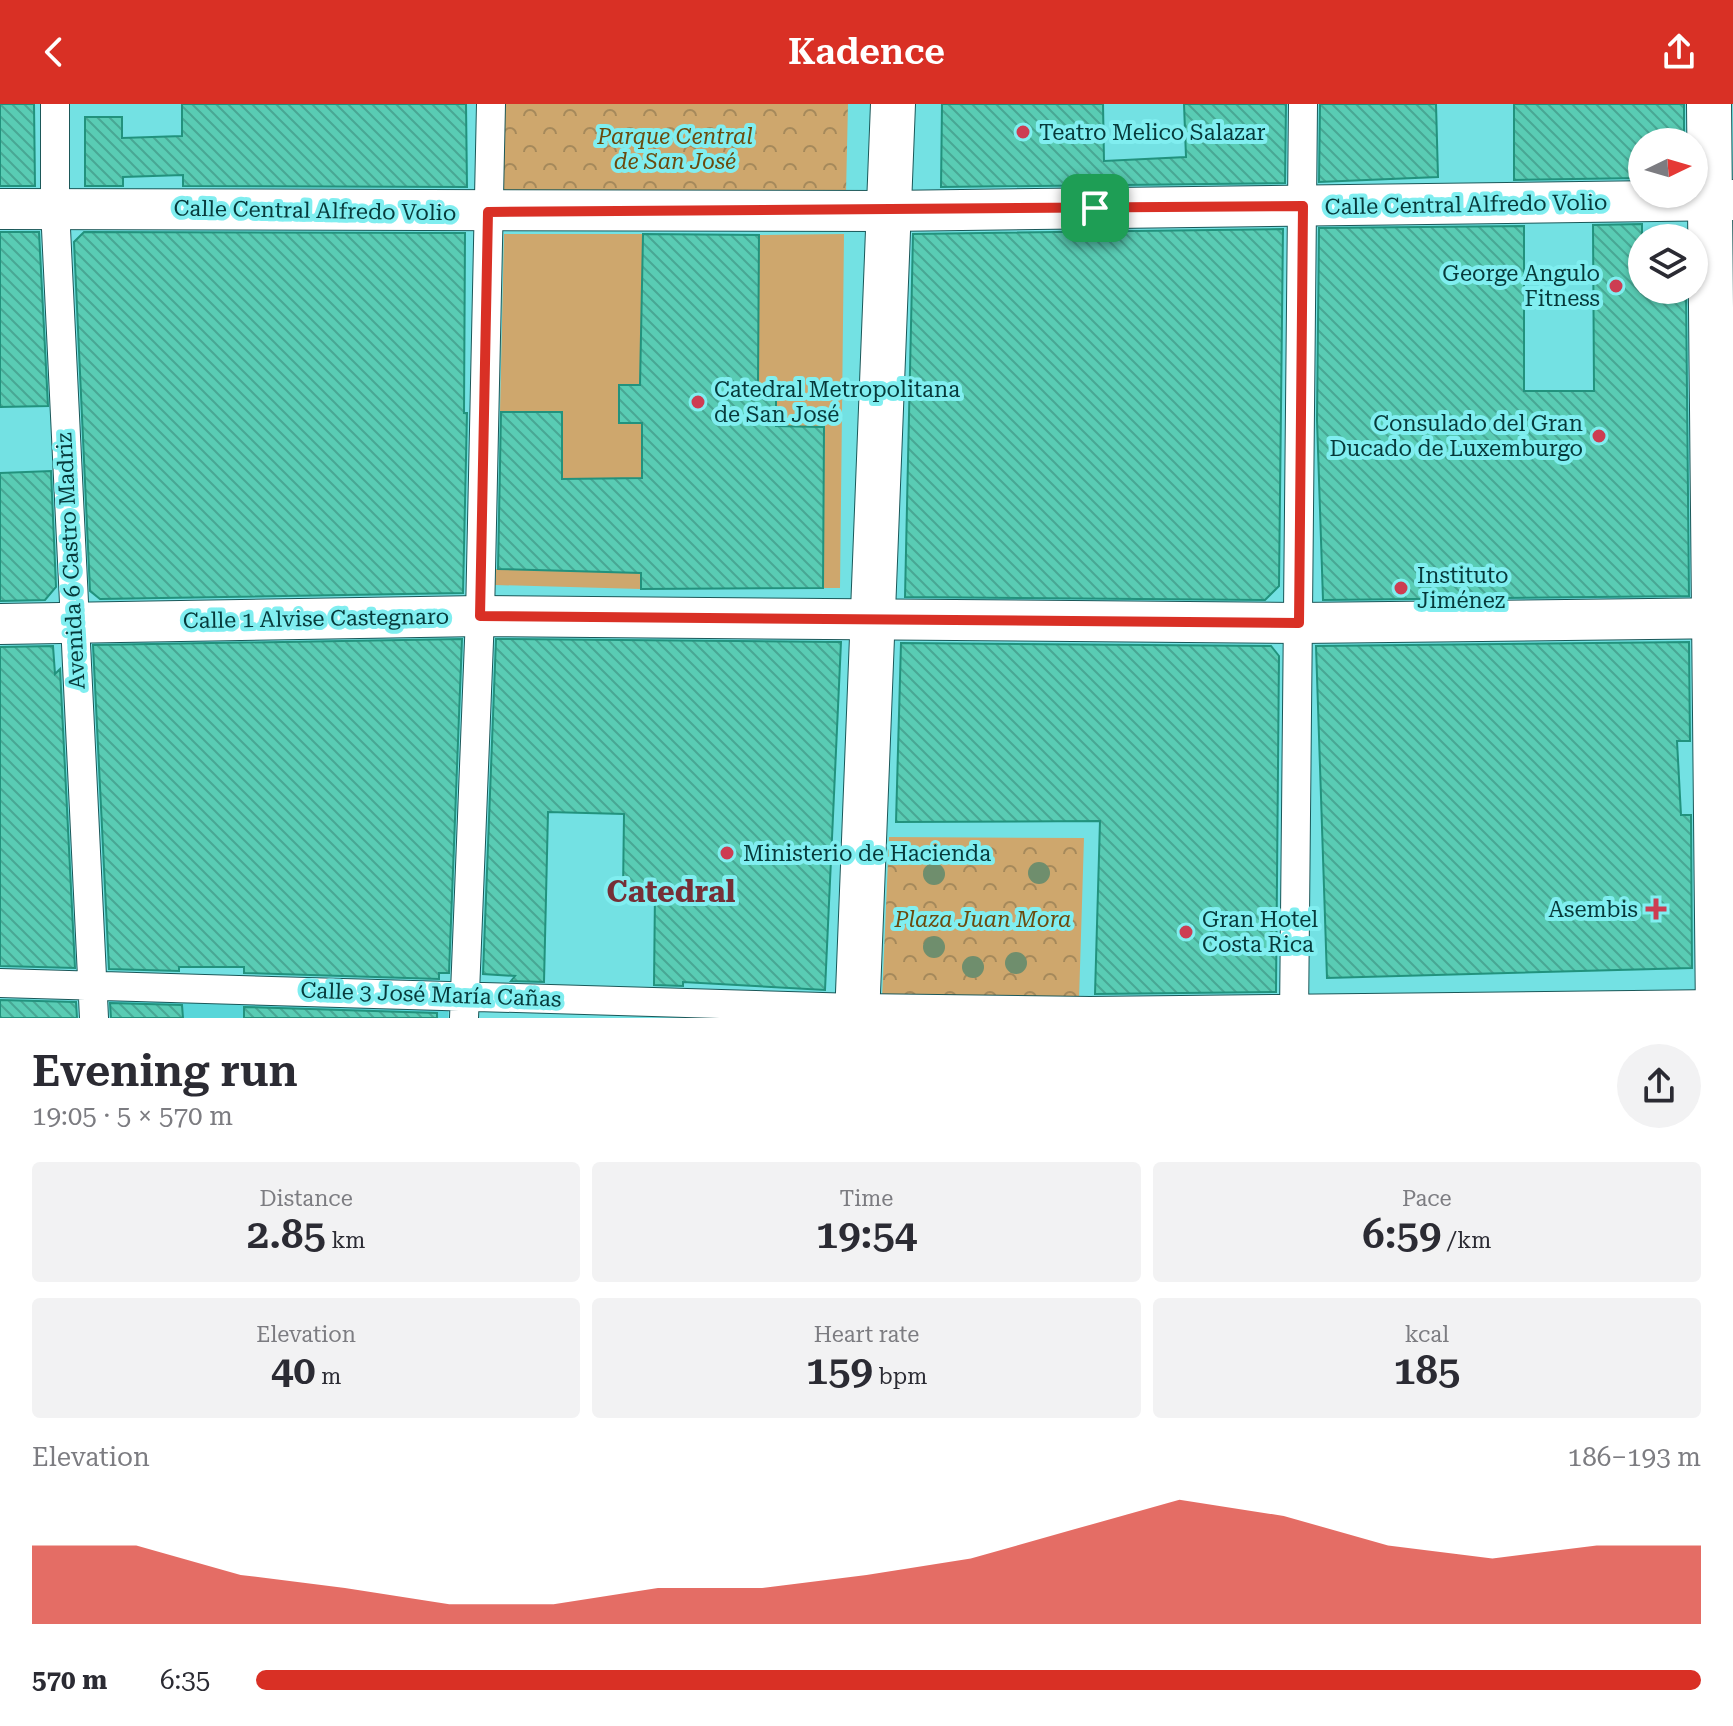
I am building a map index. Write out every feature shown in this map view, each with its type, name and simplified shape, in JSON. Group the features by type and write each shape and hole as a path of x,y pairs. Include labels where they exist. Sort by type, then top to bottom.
{"highway":[{"path":"857,1013 893,104"},
{"path":"1709,104 1722,201 1723,1008"}],"street":[{"name":"Avenida 6 Castro Madriz","path":"55,104 55,208 94,1018"},
{"path":"465,1006 480,616 491,104"},
{"path":"1294,1014 1303,104"},
{"name":"Calle Central Alfredo Volio","path":"0,209 887,211 1722,201"},
{"name":"Calle 1 Alvise Castegnaro","path":"0,624 480,616 1299,623 1724,618"},
{"name":"Calle 3 José María Cañas","path":"0,983 93,984 465,1006 857,1013 1294,1014 1723,1008"}],"shaded area":[{"path":"109,994 448,1004 448,1018 110,1018"}],"green space":[{"name":"Parque Central de San José","path":"503,104 848,104 846,193 502,194"},
{"path":"504,234 643,234 640,385 619,386 619,423 642,423 642,518 562,520 561,412 500,412"},
{"path":"844,234 840,588 823,588 824,427 788,426 787,475 758,387 759,235"},
{"path":"496,569 641,573 641,589 495,585"},
{"name":"Plaza Juan Mora","path":"889,837 1084,838 1079,1000 882,999"}],"building":[{"path":"0,104 34,104 35,186 0,186"},
{"path":"182,104 466,104 467,187 183,186 183,175 123,177 123,186 85,186 85,117 122,117 122,138 182,136"},
{"path":"942,104 1103,104 1104,161 1186,157 1184,104 1286,104 1285,183 941,187"},
{"path":"1320,104 1436,104 1438,177 1319,182"},
{"path":"1514,104 1684,104 1684,128 1628,128 1628,178 1514,180"},
{"path":"1628,224 1628,304 1686,304 1689,596 1323,600 1317,420 1319,228 1524,226 1524,391 1594,391 1593,225"},
{"path":"1283,229 1279,586 1265,600 905,597 913,234"},
{"path":"0,232 39,232 48,406 0,407"},
{"path":"84,232 465,233 464,413 467,413 463,593 100,599 90,591 74,242"},
{"name":"Catedral Metropolitana de San José","path":"643,234 759,235 758,387 776,387 776,426 824,427 823,588 641,589 641,573 498,569 501,412 562,412 562,479 642,478 642,423 619,423 619,385 640,385"},
{"path":"51,471 56,587 45,600 0,601 0,473"},
{"path":"462,639 449,973 439,973 439,979 244,973 244,967 179,967 179,971 109,969 93,645"},
{"path":"496,639 841,642 825,990 683,982 683,986 654,985 655,891 623,891 624,814 548,812 544,982 511,981 515,976 483,974"},
{"path":"1689,642 1690,741 1677,741 1681,815 1691,815 1692,968 1327,978 1316,646"},
{"path":"901,643 1271,646 1279,656 1276,992 1095,994 1100,821 896,822"},
{"path":"53,646 55,674 60,669 75,968 0,966 0,647"},
{"path":"0,1000 76,1002 77,1018 0,1018"},
{"path":"110,1003 182,1005 183,1018 111,1018"},
{"path":"244,1007 437,1013 437,1018 244,1018"}],"place":[{"name":"Teatro Melico Salazar","path":"1023,132"},
{"name":"George Angulo Fitness","path":"1616,286"},
{"name":"Catedral Metropolitana de San José","path":"698,402"},
{"name":"Consulado del Gran Ducado de Luxemburgo","path":"1599,436"},
{"name":"Instituto Jiménez","path":"1401,588"},
{"name":"Ministerio de Hacienda","path":"727,853"},
{"name":"Asembis","path":"1656,909"},
{"name":"Gran Hotel Costa Rica","path":"1186,932"}],"district":[{"name":"Catedral","path":"671,892"}],"route":[{"path":"1303,206 1299,623 480,616 488,212 1095,208 1303,206"}]}
